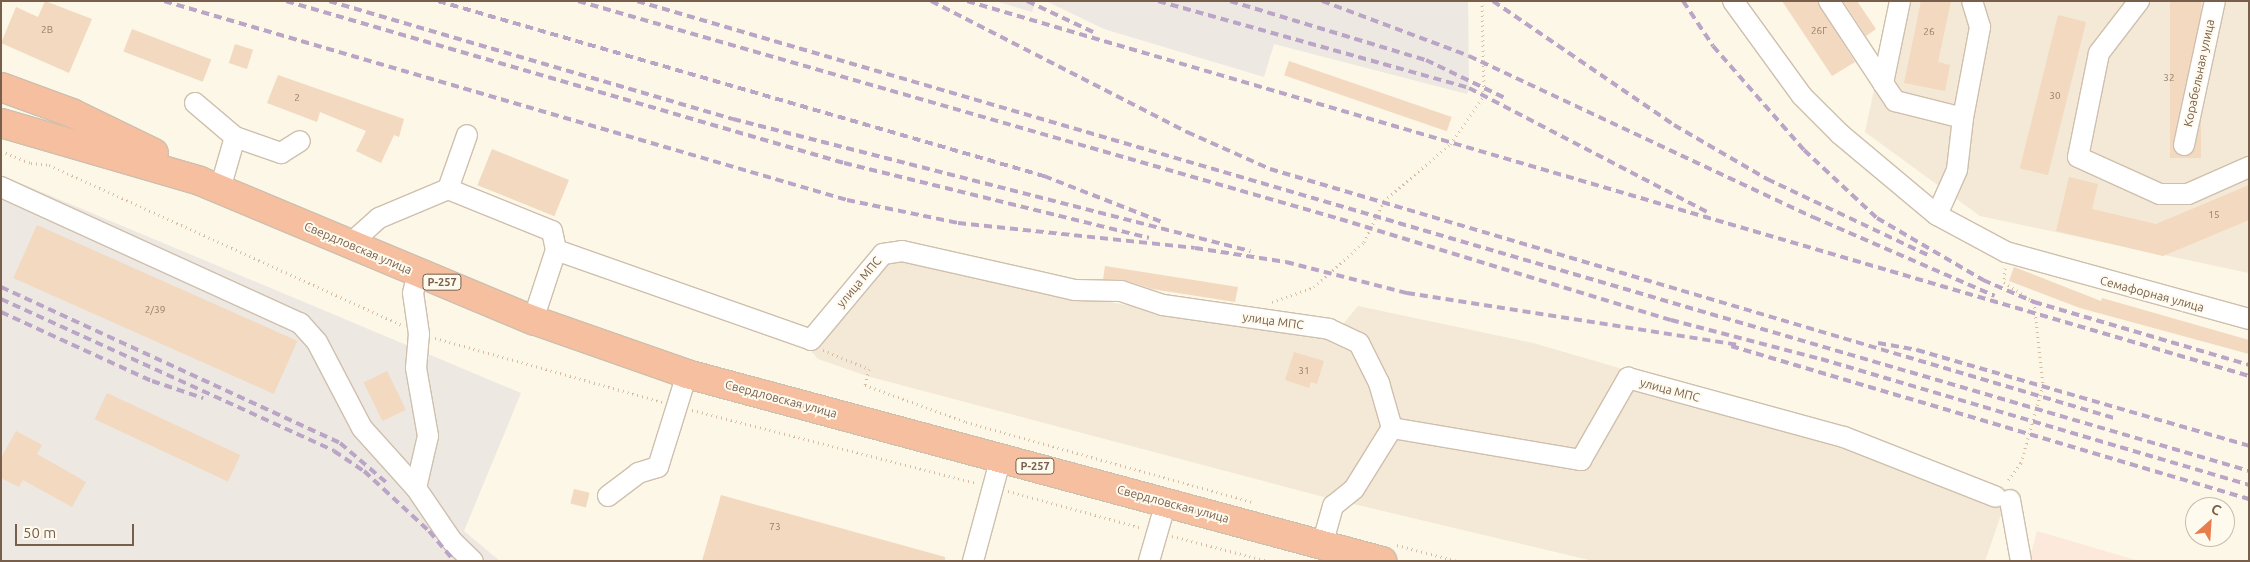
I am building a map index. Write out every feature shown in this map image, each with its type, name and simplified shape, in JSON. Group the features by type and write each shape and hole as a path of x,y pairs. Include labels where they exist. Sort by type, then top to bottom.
{"highway":[{"name":"Свердловская улица","path":"1,87 72,113 155,154 210,185"},
{"name":"Свердловская улица","path":"1,123 210,185 533,320 687,374 1001,457 1322,545 1387,552"}],"street":[{"name":"Семафорная улица","path":"1733,1 1802,96 1840,134 1937,215 2006,252 2056,268 2249,319"},
{"path":"1829,1 1895,101 1963,118"},
{"path":"1883,83 1900,1"},
{"path":"1937,215 1958,170 1963,118 1980,26 1972,1"},
{"path":"2139,1 2099,53 2078,157 2160,194 2188,194 2249,167"},
{"name":"Корабельная улица","path":"2184,145 2215,1"},
{"path":"195,103 235,137 281,153 300,141"},
{"path":"448,189 467,135"},
{"path":"210,185 235,137"},
{"path":"1,187 300,323 317,342 362,428 416,488 452,541 473,561"},
{"path":"350,244 379,218 448,189 552,231 556,250 533,320"},
{"path":"556,250 811,340"},
{"name":"улица МПС","path":"811,340 883,254 902,251 1075,290 1121,291 1163,305 1329,329 1359,343 1379,383 1392,428 1581,460 1628,378 1844,437 2004,494"},
{"path":"416,488 428,436 416,368 419,334 413,293 418,273"},
{"path":"608,496 638,473 658,467 675,406 687,374"},
{"path":"1322,545 1333,506 1354,489 1392,428"},
{"path":"973,561 1001,457"},
{"path":"2004,494 2021,561"},
{"path":"1149,561 1166,502"}],"path":[{"path":"1246,318 1268,304 1314,288 1364,242 1384,201 1450,144 1484,96 1482,1"},
{"path":"1,151 31,163 49,165 419,334 675,406 980,484"},
{"path":"2004,494 2021,463 2043,385 2034,302 2004,282 2006,252"},
{"path":"811,340 828,354 870,370 865,385 966,422 1262,505"},
{"path":"953,477 954,471"},
{"path":"1004,490 1268,561"},
{"path":"1387,552 1456,561"}],"shaded area":[{"path":"995,1 1036,1 1032,12"},
{"path":"1046,1 1468,1 1469,88 1467,94 1274,44 1264,77 1104,29"},
{"path":"1893,1 2249,1 2249,273 1980,216 1865,132"},
{"path":"1,175 521,393 464,531 500,561 1,561"},
{"path":"885,259 1188,317 1330,340 1358,306 1533,343 1626,370 1916,473 2003,509 1985,561 1593,561 1320,496 867,376 818,359 810,350"},
{"path":"2037,531 2139,561 2029,561"}],"building":[{"path":"45,1 92,19 69,73 1,43 16,7 38,17"},
{"path":"1782,1 1817,1 1855,62 1832,76"},
{"path":"1843,1 1857,1 1876,29 1866,36"},
{"path":"1921,1 1951,1 1938,62 1950,65 1945,91 1904,83"},
{"path":"2170,1 2201,1 2201,158 2170,158"},
{"path":"2058,15 2086,22 2048,175 2020,168"},
{"path":"132,29 211,59 203,82 123,51"},
{"path":"235,44 253,50 247,69 229,63"},
{"path":"1289,61 1452,117 1447,131 1284,75"},
{"path":"278,75 404,119 399,137 394,135 381,163 356,151 366,131 320,112 317,122 267,103"},
{"path":"492,149 569,180 554,216 477,185"},
{"path":"2069,177 2098,184 2092,209 2156,224 2249,185 2249,220 2163,256 2056,231"},
{"path":"37,225 297,341 274,394 13,278"},
{"path":"1105,266 1238,287 1235,302 1152,289 1124,280 1103,279"},
{"path":"2014,267 2101,301 2102,298 2249,340 2249,354 2080,308 2009,281"},
{"path":"1294,352 1324,361 1317,384 1311,382 1309,388 1285,380"},
{"path":"387,371 406,410 382,421 364,382"},
{"path":"107,393 240,455 228,481 95,419"},
{"path":"16,431 42,445 37,454 86,482 72,507 23,480 19,487 1,478 1,458"},
{"path":"574,489 590,493 586,507 570,504"},
{"path":"721,495 945,557 945,561 702,561"}],"railway":[{"path":"164,1 847,200 958,223 1195,248 1286,262 1407,293 1740,345"},
{"path":"286,1 844,163 1149,238"},
{"path":"329,1 733,119 1250,251"},
{"path":"438,1 1044,176 1162,222"},
{"path":"578,1 1340,219 1671,320 1821,359 2249,485"},
{"path":"637,1 2249,471"},
{"path":"931,1 1187,132 1270,169 2117,419"},
{"path":"967,1 2249,376"},
{"path":"1027,1 1095,33"},
{"path":"1158,1 1469,88 1707,212"},
{"path":"1230,1 1426,60 1505,98"},
{"path":"1322,1 1469,56 1813,217 1995,296"},
{"path":"1493,1 1674,125 1767,179 1930,256"},
{"path":"1683,1 1713,46 1804,150 1877,218 1983,280 2034,302 2249,365"},
{"path":"1,287 340,443 387,483"},
{"path":"1,299 334,451 364,471 429,531 454,561"},
{"path":"1,312 152,381 203,398"},
{"path":"1878,343 1917,350 2249,446"},
{"path":"1731,346 2249,499"}]}
